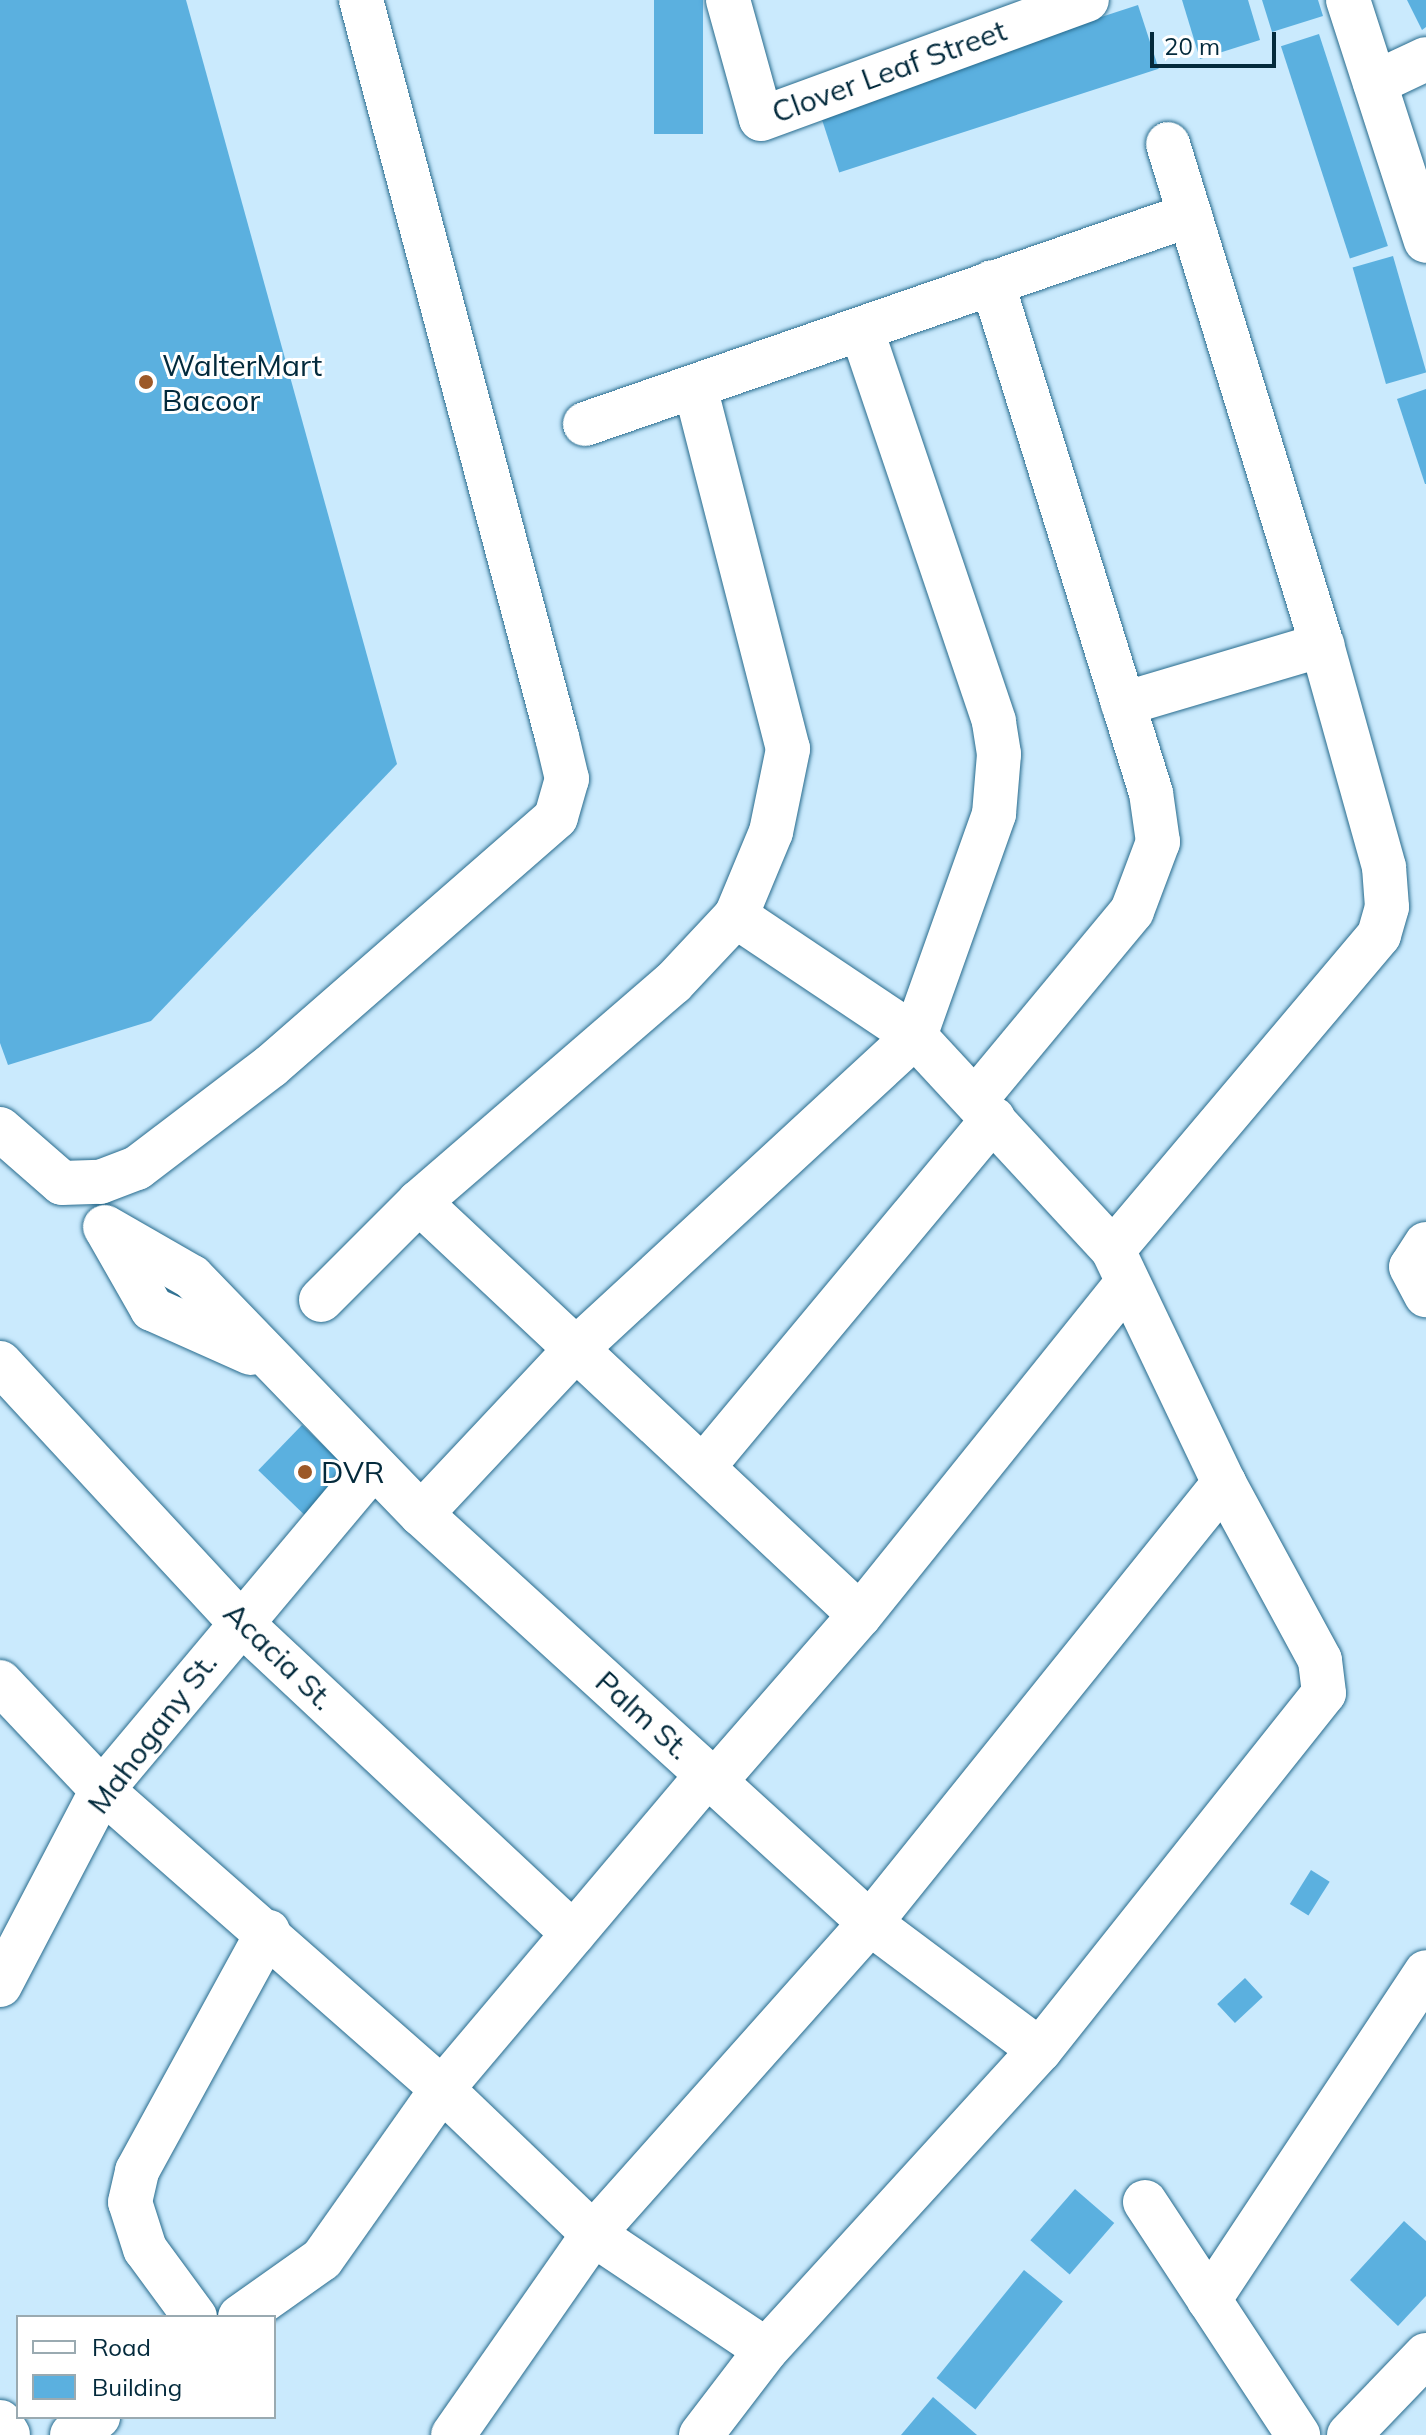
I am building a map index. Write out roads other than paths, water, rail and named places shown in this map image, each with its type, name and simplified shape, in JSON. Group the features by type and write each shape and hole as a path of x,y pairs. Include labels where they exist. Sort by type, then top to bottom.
{"street":[{"path":"62,1183 100,1182 137,1168 271,1066 556,817 567,779 361,0"},
{"name":"Clover Leaf Street","path":"728,0 761,119 1087,0"},
{"path":"1348,0 1426,241"},
{"path":"1375,83 1426,59"},
{"path":"243,2315 322,2259 442,2089 573,1934 860,1615 1120,1267 1379,935 1387,907 1384,867 1322,645 1168,144"},
{"path":"585,424 696,391 992,282 1190,215"},
{"path":"704,1466 984,1109 1132,911 1150,874 1158,842 1151,793 992,282"},
{"path":"421,1514 576,1349 915,1036 994,814 999,754 994,721 862,330"},
{"path":"321,1300 419,1202 673,983 736,916 771,832 788,749 696,391"},
{"path":"1123,704 1322,645"},
{"path":"701,2435 766,2350 1040,2050 1324,1693 1320,1660 1224,1483 1120,1267 984,1109 915,1036 736,916"},
{"name":"Palm St.","path":"0,1129 62,1183 105,1227 192,1277 264,1358 371,1469 870,1923 1040,2050"},
{"path":"419,1202 860,1615"},
{"path":"1426,1244 1411,1267 1426,1295"},
{"name":"Acacia St.","path":"0,1363 238,1620 573,1934"},
{"name":"Mahogany St.","path":"0,1985 102,1790 238,1620 371,1469"},
{"path":"453,2435 593,2234 870,1923 1224,1483"},
{"path":"0,1682 102,1790 268,1932 442,2089 593,2234 766,2350"},
{"path":"194,2315 145,2249 130,2202 137,2171 268,1932"},
{"path":"1209,2300 1426,1972"},
{"path":"1145,2202 1298,2435"},
{"path":"1352,2433 1426,2355"},
{"path":"72,2435 95,2419"},
{"path":"0,2422 8,2435"}],"place":[{"name":"WalterMart Bacoor","path":"146,382"},
{"name":"DVR","path":"305,1472"}]}
